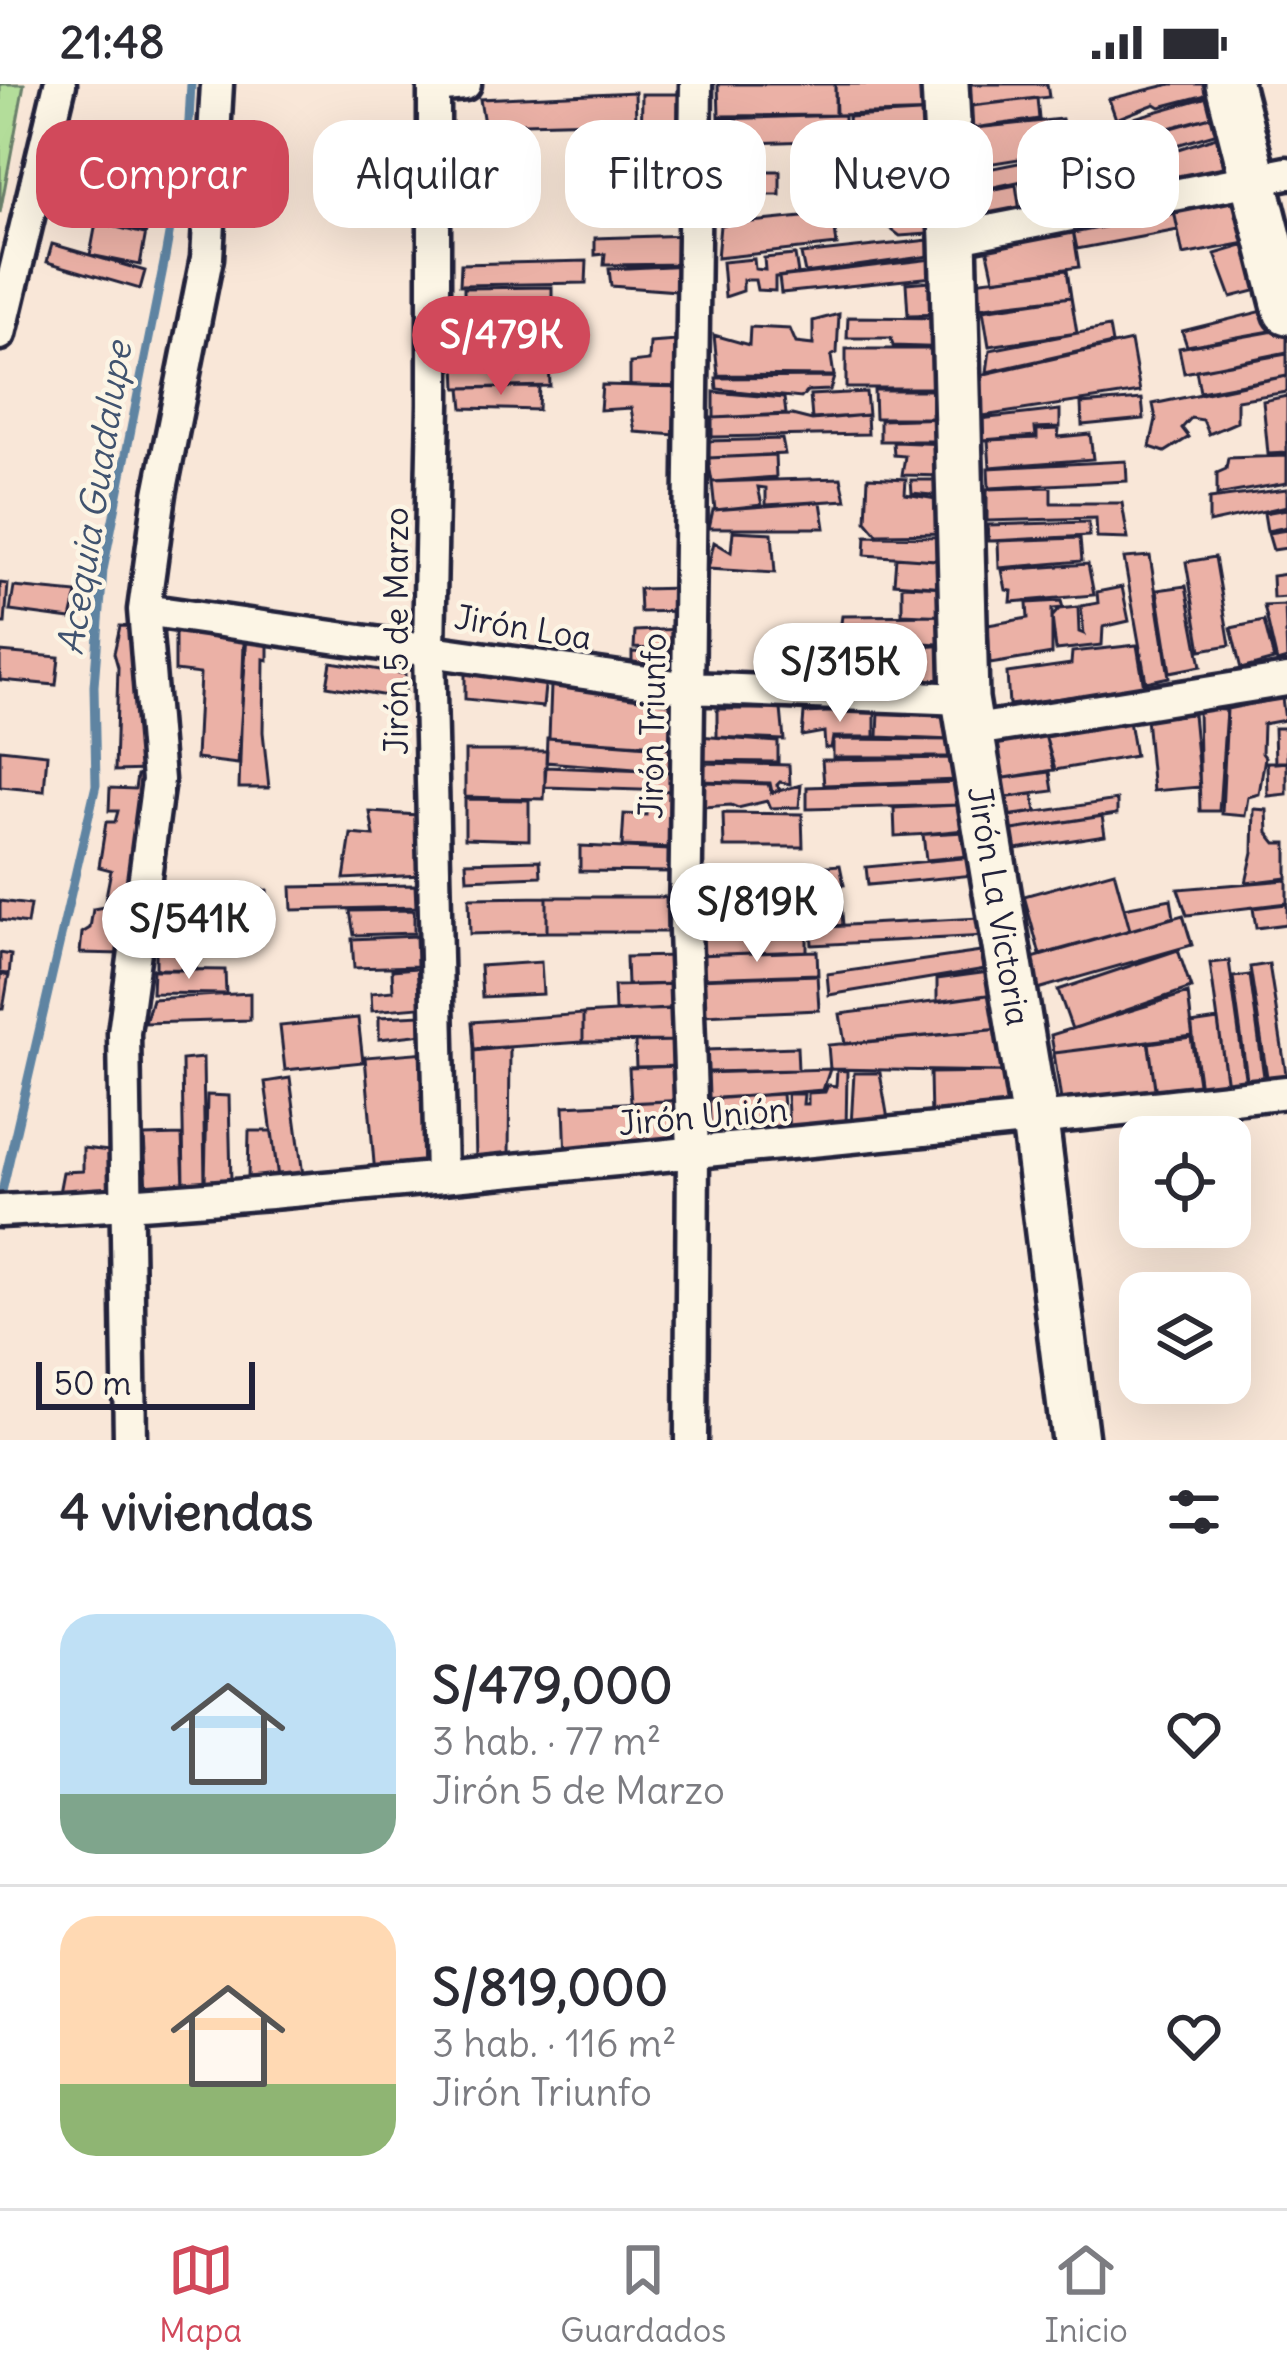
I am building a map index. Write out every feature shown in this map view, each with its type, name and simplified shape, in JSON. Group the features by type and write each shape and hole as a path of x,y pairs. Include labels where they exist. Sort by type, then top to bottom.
{"street":[{"path":"0,334 11,253 60,84"},
{"path":"130,1440 124,1034 158,780 144,610 160,494 207,258 217,84"},
{"name":"Jirón Triunfo","path":"691,1440 693,1153 685,930 697,84"},
{"name":"Jirón La Victoria","path":"944,84 967,715 1036,1121 1075,1440"},
{"path":"1228,84 1270,177 1287,311"},
{"name":"Jirón 5 de Marzo","path":"441,1177 429,649 444,85"},
{"path":"953,238 1270,177"},
{"name":"Jirón Loa","path":"144,610 689,688 967,715 1287,680"},
{"name":"Jirón Unión","path":"14,1210 441,1177 1287,1093"}],"green space":[{"path":"0,84 24,84 0,213"}],"building":[{"path":"718,84 835,84 835,115 719,116"},
{"path":"835,84 937,84 941,112 836,115"},
{"path":"968,84 1047,84 1049,97 971,106"},
{"path":"1171,84 1215,84 1217,92 1160,107 1155,104 1116,119 1109,99"},
{"path":"635,92 636,120 483,120 480,99"},
{"path":"642,94 685,94 686,120 642,120"},
{"path":"1218,94 1222,114 1179,125 1179,120 1127,120"},
{"path":"1037,98 1039,119 993,125 993,120 966,120 967,106"},
{"path":"937,112 937,120 848,120"},
{"path":"1221,114 1225,131 1179,144 1179,126"},
{"path":"844,115 844,120 790,120 790,142 766,143 766,120 719,119"},
{"path":"1017,124 1017,159 993,163 993,126"},
{"path":"1229,133 1240,165 1179,181 1179,149"},
{"path":"1017,163 1017,182 993,187 993,168"},
{"path":"766,171 780,171 780,195 766,195"},
{"path":"1016,185 1017,218 993,221 993,189"},
{"path":"1242,198 1251,242 1183,255 1179,210"},
{"path":"790,218 790,228 835,228 837,245 717,258 720,228 766,228 766,221"},
{"path":"95,228 146,232 140,265 90,255"},
{"path":"889,228 942,228 942,233 900,236"},
{"path":"1178,228 1178,230 1077,249 1073,230"},
{"path":"1073,230 1079,267 994,279 987,247"},
{"path":"690,235 688,264 604,265 605,254 595,255 595,238"},
{"path":"938,239 937,255 805,273 801,254"},
{"path":"1256,242 1270,287 1231,297 1215,254"},
{"path":"52,244 145,271 140,289 47,262"},
{"path":"795,255 798,274 775,277 775,291 757,290 755,280 743,280 743,291 725,297 722,262 754,259 755,269 765,270 764,258"},
{"path":"941,258 943,276 781,293 779,277"},
{"path":"587,261 586,283 460,285 461,264"},
{"path":"689,265 692,292 611,286 609,269"},
{"path":"1067,270 1071,297 976,308 973,281"},
{"path":"944,280 949,314 908,315 906,283"},
{"path":"552,287 552,308 464,309 464,288"},
{"path":"1071,297 1077,333 989,346 983,310"},
{"path":"1279,307 1282,329 1187,346 1182,331"},
{"path":"839,314 837,353 831,356 834,376 718,375 714,335 749,345 750,327 790,329 796,343 813,345 813,321"},
{"path":"848,317 952,318 954,348 893,346 891,338 847,338"},
{"path":"1109,327 1112,344 987,372 990,350"},
{"path":"1287,329 1287,352 1184,373 1179,348"},
{"path":"690,340 691,387 630,386 630,363 649,361 650,343"},
{"path":"1131,341 1140,392 983,416 976,376"},
{"path":"846,349 949,349 949,388 846,388"},
{"path":"1287,354 1287,376 1200,392 1196,370"},
{"path":"549,362 550,386 457,388 456,364"},
{"path":"1287,376 1287,392 1237,400 1237,422 1209,434 1203,420 1191,418 1182,428 1189,437 1165,452 1150,447 1156,419 1153,404"},
{"path":"834,377 830,390 807,391 801,398 717,389 716,378"},
{"path":"602,385 689,387 690,436 635,432 631,408 600,410"},
{"path":"539,387 538,410 463,408 461,388"},
{"path":"874,390 956,390 956,418 875,418"},
{"path":"714,392 784,398 786,414 714,418"},
{"path":"866,392 868,415 812,419 810,395"},
{"path":"1287,396 1287,453 1268,454 1263,401"},
{"path":"1142,399 1144,419 1082,425 1081,404"},
{"path":"1060,410 1060,427 1035,428 1036,436 982,440 980,419"},
{"path":"792,415 812,420 867,415 868,434 712,437 712,418"},
{"path":"951,418 948,441 880,441 880,420"},
{"path":"1059,429 1058,437 1090,434 1093,459 990,467 988,440 1037,438 1037,430"},
{"path":"782,439 785,454 708,458 707,441"},
{"path":"893,442 947,444 946,476 902,475 905,456 894,455"},
{"path":"775,455 776,477 712,482 708,458"},
{"path":"1287,456 1287,483 1217,495 1217,473 1226,469 1228,458"},
{"path":"1126,461 1127,481 989,488 988,468"},
{"path":"868,477 906,479 905,494 949,501 951,533 877,534 866,521"},
{"path":"841,478 846,500 766,505 766,488 758,487 762,505 715,510 712,482"},
{"path":"911,480 953,480 951,497 912,493"},
{"path":"1051,487 1051,503 1122,503 1128,539 1097,538 1096,518 987,521 987,489"},
{"path":"1287,489 1287,506 1209,523 1209,499"},
{"path":"821,502 825,528 709,528 713,510"},
{"path":"1287,509 1287,527 1267,531 1264,513"},
{"path":"1089,522 1089,536 989,541 988,525"},
{"path":"1287,530 1287,548 1273,550 1268,533"},
{"path":"733,531 772,533 775,573 708,569 714,542 731,552"},
{"path":"866,536 951,537 951,561 865,555"},
{"path":"1080,538 1082,561 999,568 998,541"},
{"path":"1150,556 1169,677 1146,682 1124,558"},
{"path":"896,557 947,561 946,587 894,583"},
{"path":"1215,557 1230,645 1201,650 1186,562"},
{"path":"1088,564 1094,595 1011,602 1012,591 1006,590 1002,570"},
{"path":"1287,574 1287,597 1273,598 1272,576"},
{"path":"0,583 8,584 5,623 0,623"},
{"path":"902,585 946,587 948,616 902,614"},
{"path":"1186,586 1201,666 1170,672 1157,590"},
{"path":"14,587 77,593 71,619 10,611"},
{"path":"1122,587 1129,621 1103,627 1102,645 1056,650 1052,617 1059,609 1078,607 1079,632 1084,634 1081,606 1098,603 1097,592"},
{"path":"683,588 684,611 640,612 639,589"},
{"path":"1061,601 1063,608 1052,609 1052,654 990,664 988,625 1028,618 1027,603"},
{"path":"1285,605 1287,659 1277,662 1264,606"},
{"path":"954,615 952,645 839,637 842,616"},
{"path":"1264,621 1274,660 1241,669 1231,628"},
{"path":"175,625 247,635 238,764 196,759 200,674 175,671"},
{"path":"120,626 139,627 148,770 115,771 118,667 114,653"},
{"path":"682,629 683,651 634,648 635,631"},
{"path":"244,643 268,643 263,732 269,788 239,788"},
{"path":"949,645 950,679 924,680 921,647"},
{"path":"1137,645 1144,687 1009,705 1007,673 1071,664 1072,652"},
{"path":"918,646 922,680 874,680 878,649"},
{"path":"0,652 59,657 56,685 0,680"},
{"path":"632,652 683,655 681,677 632,672"},
{"path":"331,662 405,674 405,699 327,686"},
{"path":"465,669 546,676 543,707 465,699"},
{"path":"551,686 676,694 674,746 549,738"},
{"path":"1282,698 1285,720 1263,724 1265,757 1259,794 1248,797 1245,816 1222,814 1227,709"},
{"path":"717,709 781,709 784,740 717,737"},
{"path":"1198,709 1226,710 1219,811 1200,811"},
{"path":"875,710 875,737 833,737 831,748 825,748 824,732 802,736 804,713"},
{"path":"879,711 950,715 953,740 878,737"},
{"path":"1193,714 1200,787 1153,791 1146,718"},
{"path":"1129,721 1135,756 1055,770 1045,735"},
{"path":"1274,728 1287,728 1287,762 1275,763"},
{"path":"1045,735 1054,770 999,779 992,745"},
{"path":"698,736 778,742 778,762 697,761"},
{"path":"547,738 673,748 673,772 546,762"},
{"path":"833,739 953,740 955,757 833,757"},
{"path":"0,749 47,754 44,791 0,787"},
{"path":"465,751 547,751 544,799 465,797"},
{"path":"957,758 958,780 824,785 822,760"},
{"path":"1267,762 1287,762 1287,794 1268,796"},
{"path":"701,763 789,765 790,784 780,782 780,790 772,792 770,783 700,781"},
{"path":"545,767 672,772 671,791 545,787"},
{"path":"1050,772 1053,791 1000,798 998,779"},
{"path":"151,774 123,954 80,953 82,933 90,928 93,909 104,907 111,870 99,867 106,822 115,822 118,811 109,811 110,788 135,789 137,775"},
{"path":"703,782 768,784 771,793 801,785 799,807 770,808 767,801 738,808 704,807"},
{"path":"960,782 961,805 807,809 807,787"},
{"path":"647,790 671,791 676,848 622,846 624,814 646,815"},
{"path":"1033,794 1036,812 1005,816 1002,798"},
{"path":"465,799 529,800 529,840 465,838"},
{"path":"1117,800 1117,814 1006,831 1004,817"},
{"path":"981,804 982,831 895,836 894,808"},
{"path":"1254,809 1267,810 1268,833 1276,843 1287,843 1287,878 1246,883 1253,852"},
{"path":"370,812 418,815 421,875 344,879 351,834 374,836"},
{"path":"723,813 802,814 803,847 724,847"},
{"path":"1102,816 1105,835 1009,850 1006,831"},
{"path":"976,829 978,855 926,860 923,834"},
{"path":"580,846 670,850 669,872 580,871"},
{"path":"984,856 985,874 868,885 866,867"},
{"path":"540,860 541,876 467,879 466,862"},
{"path":"840,865 844,885 820,887 820,898 700,909 703,875"},
{"path":"1114,871 1130,930 1040,955 1024,896"},
{"path":"1287,880 1287,903 1187,915 1178,889"},
{"path":"415,885 416,907 292,910 291,887"},
{"path":"267,890 268,913 160,914 164,894"},
{"path":"547,897 547,932 470,934 469,898"},
{"path":"547,897 666,897 667,932 547,932"},
{"path":"1171,899 1174,917 1130,930 1124,908"},
{"path":"0,901 30,905 27,924 0,920"},
{"path":"841,901 843,926 700,934 700,913"},
{"path":"1287,904 1287,924 1256,928 1253,908"},
{"path":"414,910 414,933 354,935 350,911"},
{"path":"237,914 237,940 159,942 159,917"},
{"path":"1183,915 1192,945 1038,989 1029,959"},
{"path":"979,918 986,936 812,945 811,927"},
{"path":"807,931 807,951 696,955 695,934"},
{"path":"416,936 417,966 354,968 352,939"},
{"path":"195,942 196,970 156,970 156,944"},
{"path":"1178,950 1191,988 1072,1029 1058,990"},
{"path":"817,951 818,975 697,979 696,955"},
{"path":"981,952 985,969 829,995 827,974"},
{"path":"0,953 11,955 9,976 0,974"},
{"path":"680,956 681,984 627,985 626,957"},
{"path":"1229,961 1246,1084 1227,1087 1210,963"},
{"path":"541,962 543,994 482,997 480,966"},
{"path":"1269,964 1287,1080 1268,1083 1250,967"},
{"path":"417,968 420,1007 372,1011 371,993 393,991 392,970"},
{"path":"153,969 225,970 226,994 152,993"},
{"path":"989,972 995,994 937,1002 937,979"},
{"path":"0,973 9,974 3,1009 0,1009"},
{"path":"817,974 819,1010 703,1015 701,978"},
{"path":"1250,975 1265,1084 1248,1086 1233,977"},
{"path":"683,984 684,1009 615,1011 614,986"},
{"path":"250,993 250,1020 145,1023 152,999"},
{"path":"1188,993 1193,1036 1054,1053 1051,1035"},
{"path":"995,994 1002,1029 845,1044 840,1014"},
{"path":"682,1008 681,1041 583,1042 583,1014"},
{"path":"583,1014 583,1042 474,1049 472,1022"},
{"path":"422,1015 424,1034 379,1039 379,1017"},
{"path":"358,1018 363,1062 285,1070 280,1026"},
{"path":"1218,1020 1227,1086 1200,1089 1191,1024"},
{"path":"1001,1029 1005,1072 830,1069 828,1045"},
{"path":"1191,1037 1199,1090 1156,1096 1149,1043"},
{"path":"681,1041 682,1066 636,1067 635,1042"},
{"path":"1148,1041 1156,1093 1062,1107 1054,1053"},
{"path":"510,1047 509,1157 476,1164 474,1051"},
{"path":"797,1047 798,1070 707,1072 706,1050"},
{"path":"426,1052 437,1170 375,1175 365,1057"},
{"path":"203,1058 205,1184 184,1185 182,1060"},
{"path":"682,1066 685,1100 631,1103 629,1068"},
{"path":"830,1069 823,1090 702,1100 701,1073"},
{"path":"837,1070 847,1071 846,1131 789,1135 787,1094 804,1094 803,1104 808,1104 808,1093 836,1086"},
{"path":"1005,1072 1011,1113 931,1120 930,1073"},
{"path":"854,1073 880,1073 889,1125 851,1126"},
{"path":"290,1078 303,1175 278,1178 265,1082"},
{"path":"782,1094 785,1132 706,1137 703,1099"},
{"path":"207,1095 229,1096 231,1182 205,1184"},
{"path":"685,1100 689,1145 566,1159 564,1106"},
{"path":"249,1131 272,1131 278,1178 248,1178"},
{"path":"182,1135 184,1187 147,1189 144,1136"},
{"path":"83,1148 110,1151 110,1194 59,1193 63,1172 83,1171"}],"waterway":[{"name":"Acequia Guadalupe","path":"0,1200 96,785 94,686 103,570 164,263 191,84"}]}
